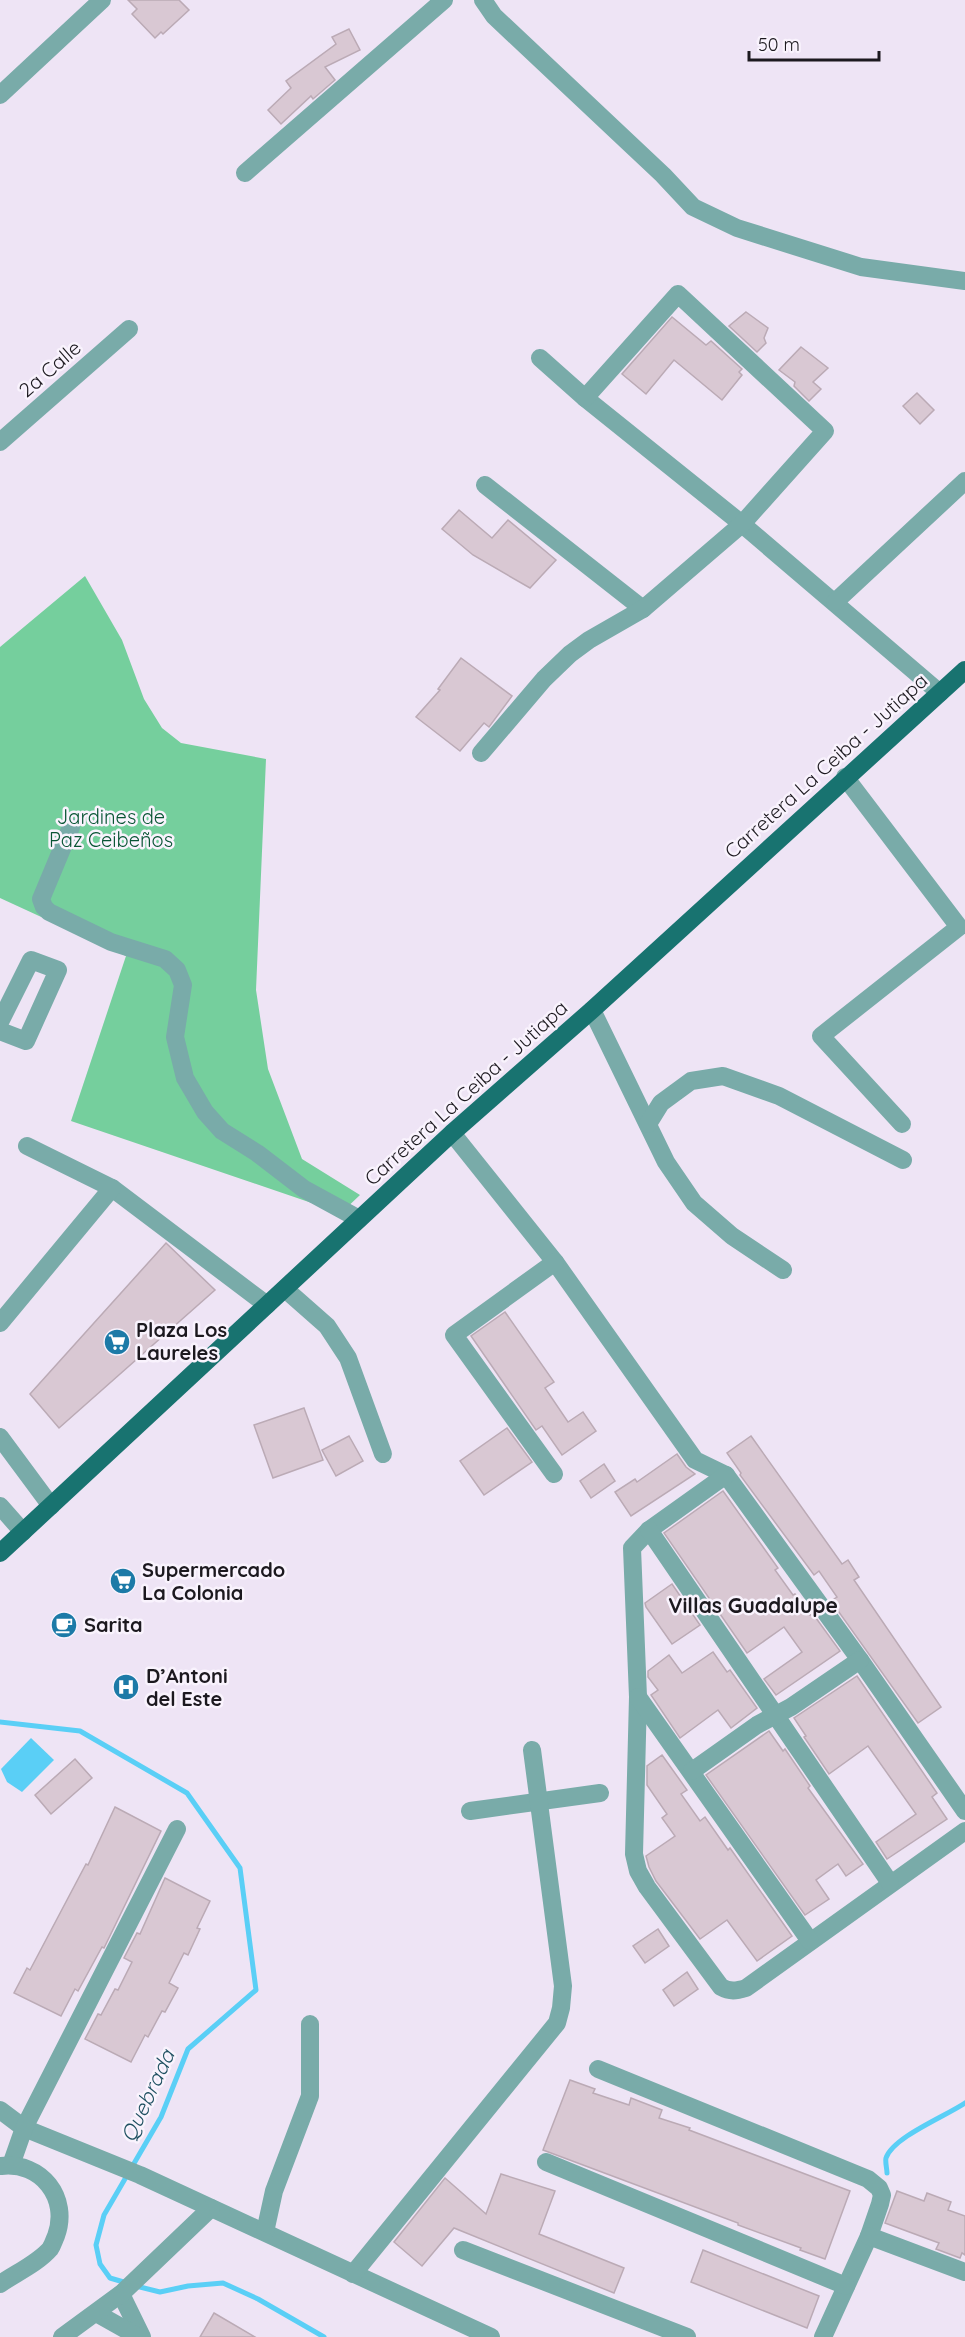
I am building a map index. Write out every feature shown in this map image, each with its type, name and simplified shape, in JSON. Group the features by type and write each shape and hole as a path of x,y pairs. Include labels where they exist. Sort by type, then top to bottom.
{"main road":[{"name":"Carretera La Ceiba - Jutiapa","path":"0,1554 452,1133 592,1010 965,670"}],"street":[{"path":"0,96 102,0"},
{"path":"245,173 444,0"},
{"path":"483,0 494,16 663,175 693,207 737,228 861,267 965,281"},
{"path":"481,753 544,679 570,654 589,640 643,609 742,524 825,431 678,294 585,398"},
{"name":"2a Calle","path":"0,442 129,329"},
{"path":"540,358 585,398 742,524 940,693"},
{"path":"835,602 965,480"},
{"path":"485,485 643,609"},
{"path":"845,777 959,927 821,1036 902,1124"},
{"path":"71,827 41,899 44,907 49,912 111,942 165,960 177,970 183,985 175,1037 185,1078 205,1112 222,1131 257,1153 304,1189 359,1220"},
{"path":"0,1022 31,960 58,970 26,1041 0,1031"},
{"path":"592,1010 666,1162 694,1203 732,1236 783,1270"},
{"path":"648,1124 661,1103 692,1081 723,1076 779,1096 903,1160"},
{"path":"452,1133 555,1262 695,1460 726,1475 860,1660 965,1811"},
{"path":"27,1146 112,1188 267,1305"},
{"path":"0,1323 112,1188"},
{"path":"554,1474 454,1335 555,1262"},
{"path":"285,1289 327,1326 348,1358 383,1454"},
{"path":"0,1437 51,1506"},
{"path":"726,1475 649,1530 632,1548 638,1697 634,1854 638,1871 647,1887 716,1980 728,1991 736,1991 746,1988 965,1831"},
{"path":"0,1506 23,1532"},
{"path":"649,1530 890,1884"},
{"path":"692,1771 757,1725 791,1707 860,1660"},
{"path":"638,1697 810,1941"},
{"path":"353,2274 557,2024 563,1986 532,1750"},
{"path":"470,1811 600,1793"},
{"path":"0,2284 52,2248 59,2228 61,2209 53,2189 37,2174 24,2167 6,2166 177,1829"},
{"path":"265,2232 274,2191 310,2096 310,2024"},
{"path":"598,2068 874,2183 882,2195 869,2236 823,2337"},
{"path":"0,2110 24,2128 140,2175 491,2337"},
{"path":"546,2162 846,2286"},
{"path":"62,2337 122,2293 211,2208"},
{"path":"869,2236 965,2272"},
{"path":"463,2250 687,2337"},
{"path":"122,2293 140,2337"},
{"path":"96,2313 140,2337"}],"green space":[{"name":"Jardines de Paz Ceibeños","path":"85,576 122,640 144,699 162,728 181,743 266,759 256,990 268,1069 302,1159 360,1195 341,1213 71,1121 126,956 0,898 0,647"}],"water":[{"path":"31,1738 54,1760 22,1792 7,1782 1,1769"}],"building":[{"path":"128,0 179,0 189,10 163,34 161,32 155,38 132,14 137,9"},
{"path":"349,29 360,50 325,67 335,80 313,99 311,96 281,124 268,110 291,88 286,81 336,44 332,37"},
{"path":"746,312 768,328 764,338 766,343 757,352 729,326"},
{"path":"672,317 706,345 711,341 742,369 739,372 742,375 722,400 674,360 646,394 622,374"},
{"path":"801,347 828,368 813,382 821,389 809,401 794,386 795,382 779,370"},
{"path":"917,393 934,410 920,424 903,406"},
{"path":"459,510 492,538 508,520 556,560 530,588 473,555 442,529"},
{"path":"461,658 512,696 489,727 484,723 460,751 416,717 440,690 438,689"},
{"name":"Plaza Los Laureles","path":"166,1243 215,1290 59,1428 30,1394"},
{"path":"505,1312 554,1382 545,1388 568,1422 583,1412 596,1431 562,1455 542,1426 536,1430 471,1336"},
{"path":"304,1408 323,1460 273,1478 254,1425"},
{"path":"507,1428 532,1462 484,1495 460,1461"},
{"path":"349,1436 363,1461 336,1476 322,1450"},
{"path":"751,1436 842,1564 848,1560 859,1577 854,1580 941,1707 918,1723 831,1601 837,1597 819,1571 814,1575 740,1475 741,1473 727,1453"},
{"path":"677,1454 686,1467 695,1474 631,1516 615,1492 635,1479 637,1482"},
{"path":"604,1464 615,1481 591,1498 580,1481"},
{"path":"723,1491 778,1568 775,1570 793,1595 795,1594 810,1615 813,1614 840,1651 776,1695 764,1679 802,1652 784,1627 747,1653 664,1533"},
{"path":"672,1584 700,1625 672,1644 645,1603"},
{"path":"713,1652 727,1672 730,1670 757,1708 731,1728 718,1710 680,1738 651,1695 658,1690 648,1677 648,1671 669,1655 682,1673"},
{"path":"857,1676 937,1793 932,1797 947,1819 887,1859 876,1842 916,1814 868,1746 829,1774 794,1718"},
{"path":"769,1731 783,1751 785,1749 810,1786 808,1788 863,1864 846,1876 838,1864 816,1880 829,1899 805,1915 706,1775"},
{"path":"662,1755 687,1790 681,1794 700,1821 705,1817 728,1850 730,1848 792,1936 757,1961 727,1920 700,1939 656,1881 649,1867 646,1856 675,1836 662,1818 667,1814 647,1785 647,1766"},
{"path":"75,1759 92,1778 51,1814 35,1795"},
{"path":"115,1807 161,1831 104,1948 102,1947 78,1991 75,1989 61,2016 14,1993 27,1968 30,1970 86,1864 88,1865"},
{"path":"165,1878 210,1901 197,1928 200,1929 188,1955 184,1953 169,1983 178,1988 148,2037 145,2035 131,2062 85,2039 98,2014 101,2015 115,1989 118,1990 132,1962 124,1958 137,1933 140,1934"},
{"path":"658,1929 669,1946 645,1963 633,1946"},
{"path":"687,1972 698,1989 674,2006 663,1990"},
{"path":"570,2080 595,2089 593,2093 629,2105 631,2098 662,2110 659,2118 850,2191 825,2259 738,2225 738,2223 543,2150"},
{"path":"501,2174 555,2191 539,2234 624,2268 614,2293 454,2228 422,2266 394,2242 445,2178 486,2214"},
{"path":"897,2191 924,2201 927,2193 951,2202 948,2210 965,2216 965,2255 962,2253 960,2258 936,2249 939,2243 885,2223"},
{"path":"703,2250 819,2296 807,2328 691,2282"},
{"path":"214,2313 255,2337 200,2337"}],"waterway":[{"name":"Quebrada","path":"0,1722 80,1731 187,1793 240,1868 256,1990 188,2049 161,2117 104,2215 96,2245 100,2264 110,2278 127,2283"},
{"name":"Quebrada","path":"887,2173 886,2158 899,2142 965,2103"},
{"name":"Quebrada","path":"136,2286 160,2292 188,2286 223,2283 258,2299 324,2337"}],"place":[{"name":"Plaza Los Laureles","path":"117,1342"},
{"name":"Supermercado La Colonia","path":"123,1581"},
{"name":"Sarita","path":"64,1625"},
{"name":"D’Antoni del Este","path":"126,1687"}],"district":[{"name":"Villas Guadalupe","path":"753,1606"}]}
